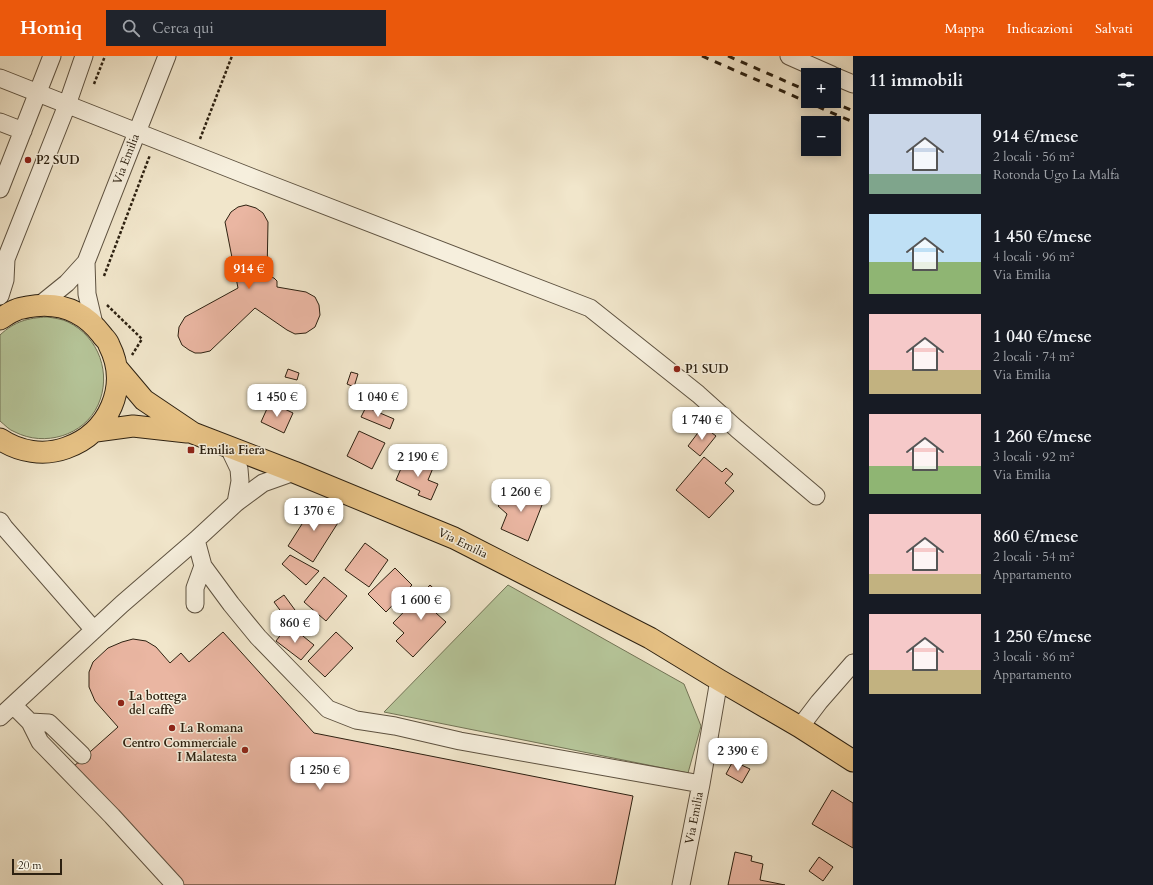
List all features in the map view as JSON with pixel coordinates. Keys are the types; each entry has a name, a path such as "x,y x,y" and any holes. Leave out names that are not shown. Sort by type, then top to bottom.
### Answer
{"main road":[{"path":"0,319 16,310 41,304 60,306 78,313 94,324 123,364 109,412 96,431 78,444 57,452 35,452 4,448"},
{"name":"Via Emilia","path":"123,364 144,400 193,433 294,472 454,538 650,638 800,727 853,761"},
{"name":"Via Emilia","path":"96,431 133,426 193,433"}],"street":[{"path":"0,187 52,56"},
{"path":"0,296 5,280 6,260 67,104 84,56"},
{"name":"Via Emilia","path":"41,304 67,283 86,262 167,56"},
{"path":"789,56 817,68"},
{"path":"0,78 194,155 590,308 698,394 816,496"},
{"path":"841,79 853,84"},
{"path":"0,122 23,131"},
{"name":"Via Emilia","path":"86,262 87,294 94,324"},
{"path":"230,448 239,469 240,481 236,503"},
{"path":"0,717 122,604 236,503 263,483 294,472"},
{"path":"1,525 94,630"},
{"path":"196,540 203,566 258,637 328,709 357,731"},
{"path":"195,604 195,588 203,566"},
{"path":"800,727 853,663"},
{"name":"Via Emilia","path":"681,885 701,784 719,680"},
{"path":"14,705 30,722 40,742 112,816 175,885"},
{"path":"328,709 356,720 395,726 460,741 701,784"},
{"path":"30,722 50,723 82,755"}],"path":[{"path":"194,155 232,56"},
{"path":"102,281 150,153 157,156"},
{"path":"106,305 142,339 123,364"}],"green space":[{"path":"47,317 61,319 68,322 88,337 100,358 104,381 98,405 92,416 83,424 62,436 38,438 26,436 13,431 0,421 0,335 16,323 34,318"},
{"path":"508,585 684,684 701,726 688,773 384,712"}],"building":[{"path":"246,205 256,208 263,213 268,222 267,276 274,278 277,281 277,287 306,292 315,297 319,305 320,315 315,327 306,333 295,334 255,308 210,351 195,353 182,345 178,336 179,327 185,317 238,288 225,222 231,212 238,207"},
{"path":"288,369 299,373 297,380 285,377"},
{"path":"351,372 358,374 354,387 347,384"},
{"path":"270,402 293,413 284,433 261,422"},
{"path":"366,407 394,419 390,429 361,417"},
{"path":"703,426 716,436 700,456 688,446"},
{"path":"359,431 385,443 372,469 347,456"},
{"path":"406,457 433,468 428,480 438,484 431,500 418,495 420,491 396,480"},
{"path":"704,457 722,472 726,468 733,474 725,483 734,491 709,518 676,490"},
{"path":"522,483 542,505 528,541 501,529 507,514 498,506"},
{"path":"316,502 341,518 313,562 288,546"},
{"path":"365,543 388,560 369,587 345,570"},
{"path":"290,555 319,571 306,585 282,564"},
{"path":"395,568 412,585 386,612 368,594"},
{"path":"324,577 347,596 326,621 304,602"},
{"path":"430,585 447,601 436,613 446,622 413,657 396,641 404,633 393,623"},
{"path":"284,595 295,610 285,617 274,602"},
{"path":"285,629 294,637 298,632 314,645 301,660 276,641"},
{"name":"Centro Commerciale I Malatesta","path":"223,632 314,733 633,796 615,885 179,885 73,767 118,727 95,701 89,687 89,672 93,662 108,648 122,642 133,639 146,641 156,647 170,663 181,653 189,662"},
{"path":"336,632 353,648 325,677 308,661"},
{"path":"733,761 750,769 742,783 726,774"},
{"path":"832,790 853,803 853,848 812,824"},
{"path":"735,852 752,856 751,861 763,864 760,880 785,885 728,885"},
{"path":"819,857 833,867 823,881 809,871"}],"railway":[{"path":"702,56 853,122"},
{"path":"728,56 801,88"},
{"path":"841,106 853,111"}],"place":[{"name":"P2 SUD","path":"28,160"},
{"name":"P1 SUD","path":"677,369"},
{"name":"Emilia Fiera","path":"191,450"},
{"name":"La bottega del caffè","path":"121,703"},
{"name":"La Romana","path":"172,728"},
{"name":"Centro Commerciale I Malatesta","path":"245,750"}]}
